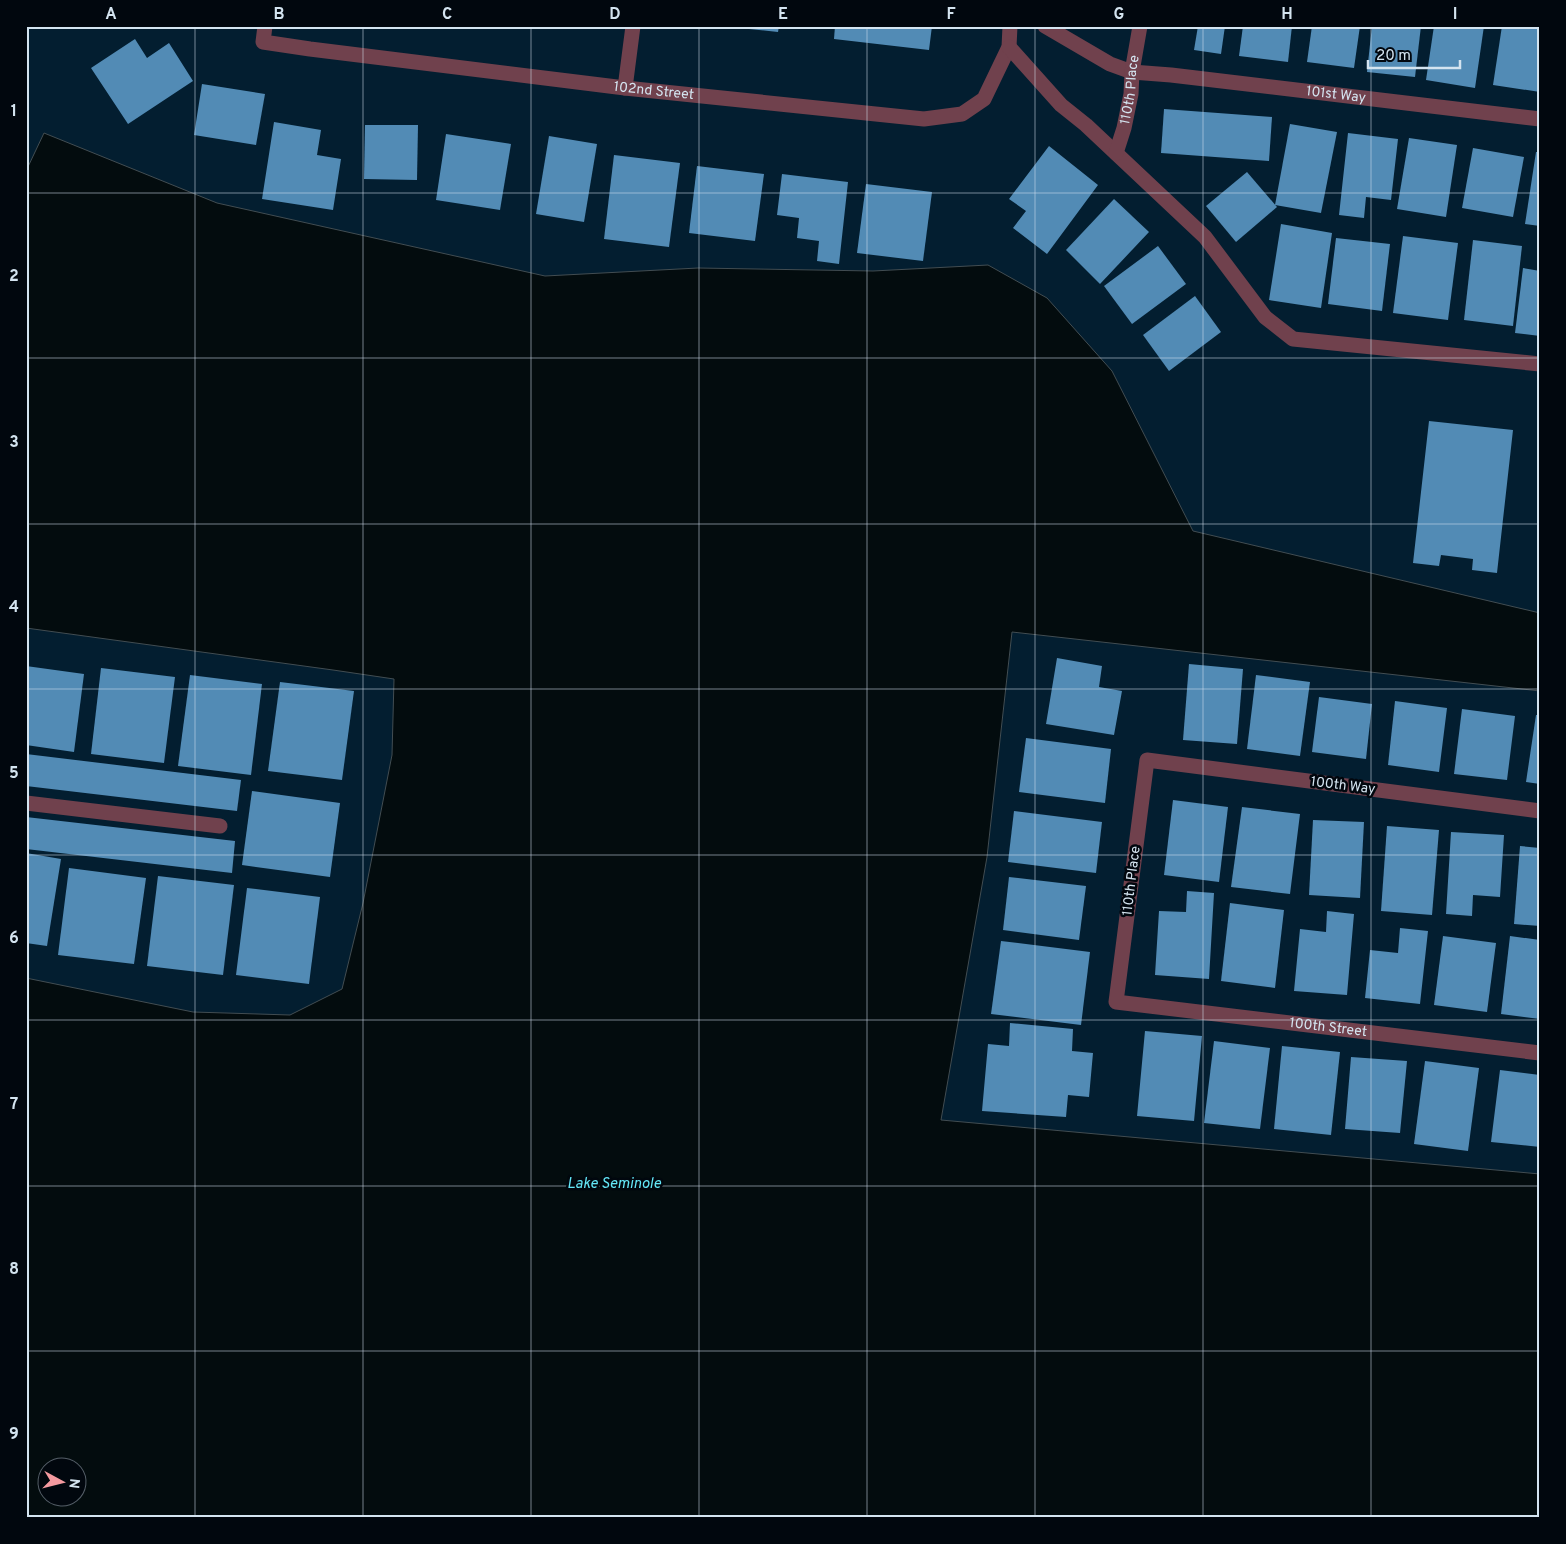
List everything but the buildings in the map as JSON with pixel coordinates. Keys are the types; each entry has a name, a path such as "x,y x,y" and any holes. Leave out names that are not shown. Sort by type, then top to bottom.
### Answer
{"street":[{"name":"102nd Street","path":"265,26 263,42 310,49 625,88 924,119 962,114 984,99 1009,47"},
{"path":"625,88 633,26"},
{"path":"1010,26 1009,47 1061,105 1086,125 1205,237 1265,317 1293,339 1540,364"},
{"name":"101st Way","path":"1045,26 1110,64 1132,72 1540,119"},
{"name":"110th Place","path":"1116,153 1124,128 1131,94 1132,72 1140,26"},
{"name":"110th Place","path":"1116,1002 1147,760"},
{"name":"100th Way","path":"1147,760 1540,811"},
{"path":"26,803 220,826"},
{"name":"100th Street","path":"1116,1002 1540,1053"}],"water":[{"name":"Lake Seminole","path":"44,133 217,203 545,276 698,268 873,271 988,265 1047,298 1112,371 1193,531 1540,613 1540,691 1012,632 987,857 941,1120 1540,1174 1540,1518 26,1518 26,978 193,1012 290,1015 342,989 363,903 392,755 394,679 26,628 26,171"}]}
